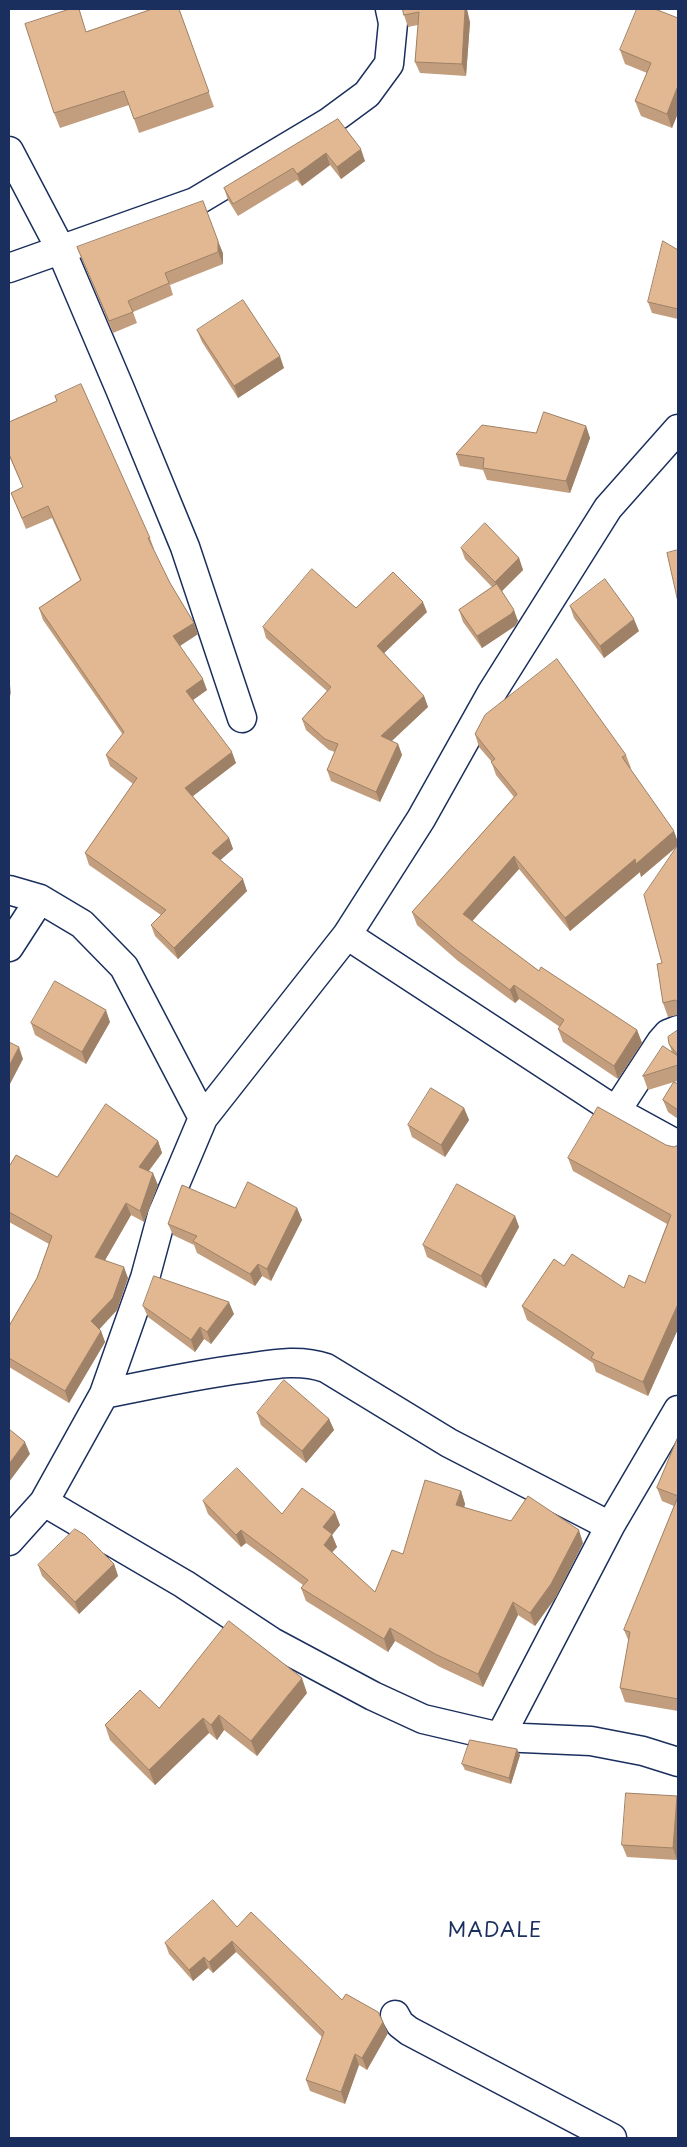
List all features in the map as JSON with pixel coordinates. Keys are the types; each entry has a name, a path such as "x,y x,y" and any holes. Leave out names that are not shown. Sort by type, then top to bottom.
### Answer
{"street":[{"path":"9,268 60,248 195,202 329,122 367,94 389,64 393,23 390,9"},
{"path":"9,152 60,248 185,548 242,718"},
{"path":"9,1541 44,1502 104,1394 145,1278 162,1214 203,1118 347,935 421,819 491,694 608,508 678,429"},
{"path":"9,890 40,899 82,924 124,967 203,1118"},
{"path":"9,947 40,899"},
{"path":"347,935 616,1111 678,1145"},
{"path":"616,1111 661,1042 668,1034 678,1030"},
{"path":"104,1394 206,1373 296,1362 315,1364 326,1368 448,1443 610,1526"},
{"path":"500,1737 610,1526 678,1410"},
{"path":"44,1502 184,1584 272,1642 373,1696 423,1718 500,1737 591,1741 643,1751 678,1762"},
{"path":"394,2015 409,2031 612,2138"}],"building":[{"path":"70,9 79,9 86,32 152,9 179,9 209,92 134,119 124,91 54,113 25,24"},
{"path":"403,9 465,9 462,64 415,62 419,12 404,15"},
{"path":"637,9 655,9 678,18 678,88 667,114 635,101 651,63 620,50"},
{"path":"338,119 361,149 337,167 326,153 297,174 293,168 233,204 224,188"},
{"path":"203,201 218,241 218,252 165,273 169,283 128,301 133,312 109,321 77,247"},
{"path":"663,241 678,250 678,309 648,302"},
{"path":"243,300 280,356 234,386 197,330"},
{"path":"81,384 150,538 148,538 170,583 194,623 173,636 203,679 186,691 232,752 185,788 229,838 212,853 243,879 174,948 151,925 166,910 85,853 137,778 106,755 124,732 39,608 81,580 48,506 22,518 11,493 23,487 9,454 9,422 57,401 55,396"},
{"path":"544,412 586,426 566,481 483,468 484,458 456,454 482,425 536,433"},
{"path":"485,523 519,558 495,582 461,548"},
{"path":"678,550 678,602 667,553"},
{"path":"312,569 356,608 393,572 423,602 377,646 424,696 381,736 398,744 376,792 327,770 338,744 325,739 302,719 331,687 263,627"},
{"path":"605,579 634,619 600,646 570,606"},
{"path":"497,584 514,610 511,614 477,636 459,610"},
{"path":"557,659 626,755 622,757 674,831 636,864 635,859 565,918 514,856 463,914 539,971 541,967 637,1030 614,1066 558,1029 564,1020 514,985 510,990 454,948 412,912 517,794 491,762 495,759 475,734 485,715"},
{"path":"678,845 678,1002 675,1000 663,1003 657,964 662,963 644,895"},
{"path":"55,981 106,1010 82,1052 31,1023"},
{"path":"678,1030 678,1055 669,1044 668,1037"},
{"path":"9,1042 19,1047 9,1066"},
{"path":"663,1046 678,1056 678,1065 643,1076"},
{"path":"674,1082 678,1084 678,1110 663,1100"},
{"path":"431,1088 464,1108 441,1145 408,1125"},
{"path":"106,1104 158,1141 139,1167 153,1173 140,1211 126,1203 95,1257 124,1267 113,1298 91,1321 101,1331 65,1391 9,1358 9,1326 37,1278 52,1236 9,1212 9,1165 16,1155 57,1177"},
{"path":"598,1107 666,1145 674,1147 678,1145 678,1304 643,1382 591,1358 594,1353 522,1306 554,1259 564,1266 572,1254 624,1288 629,1275 645,1283 671,1215 568,1158"},
{"path":"248,1182 297,1208 267,1269 258,1264 250,1274 193,1241 197,1236 168,1224 182,1185 235,1208"},
{"path":"457,1184 515,1216 481,1276 423,1245"},
{"path":"154,1276 229,1302 207,1332 200,1327 191,1340 143,1306"},
{"path":"284,1380 329,1419 302,1451 257,1413"},
{"path":"9,1429 25,1442 9,1464"},
{"path":"678,1437 678,1496 657,1488"},
{"path":"237,1468 282,1514 302,1488 335,1512 323,1527 332,1534 324,1545 375,1592 392,1550 403,1554 425,1480 461,1491 456,1505 511,1521 528,1496 579,1530 551,1584 530,1613 513,1602 478,1674 435,1654 390,1628 384,1639 301,1588 308,1580 241,1530 236,1535 203,1501"},
{"path":"678,1497 678,1699 620,1688 630,1632 624,1630"},
{"path":"75,1529 85,1535 114,1564 75,1602 38,1565"},
{"path":"229,1621 302,1678 251,1741 219,1715 211,1725 203,1718 149,1770 105,1725 140,1690 159,1708"},
{"path":"470,1740 517,1749 509,1778 462,1764"},
{"path":"626,1793 677,1796 673,1848 622,1845"},
{"path":"213,1900 237,1927 251,1912 342,2000 346,1994 378,2012 383,2022 362,2058 355,2054 341,2092 306,2080 324,2032 232,1941 209,1962 204,1957 189,1970 165,1943"}],"district":[{"name":"MADALE","path":"495,1931"}]}
